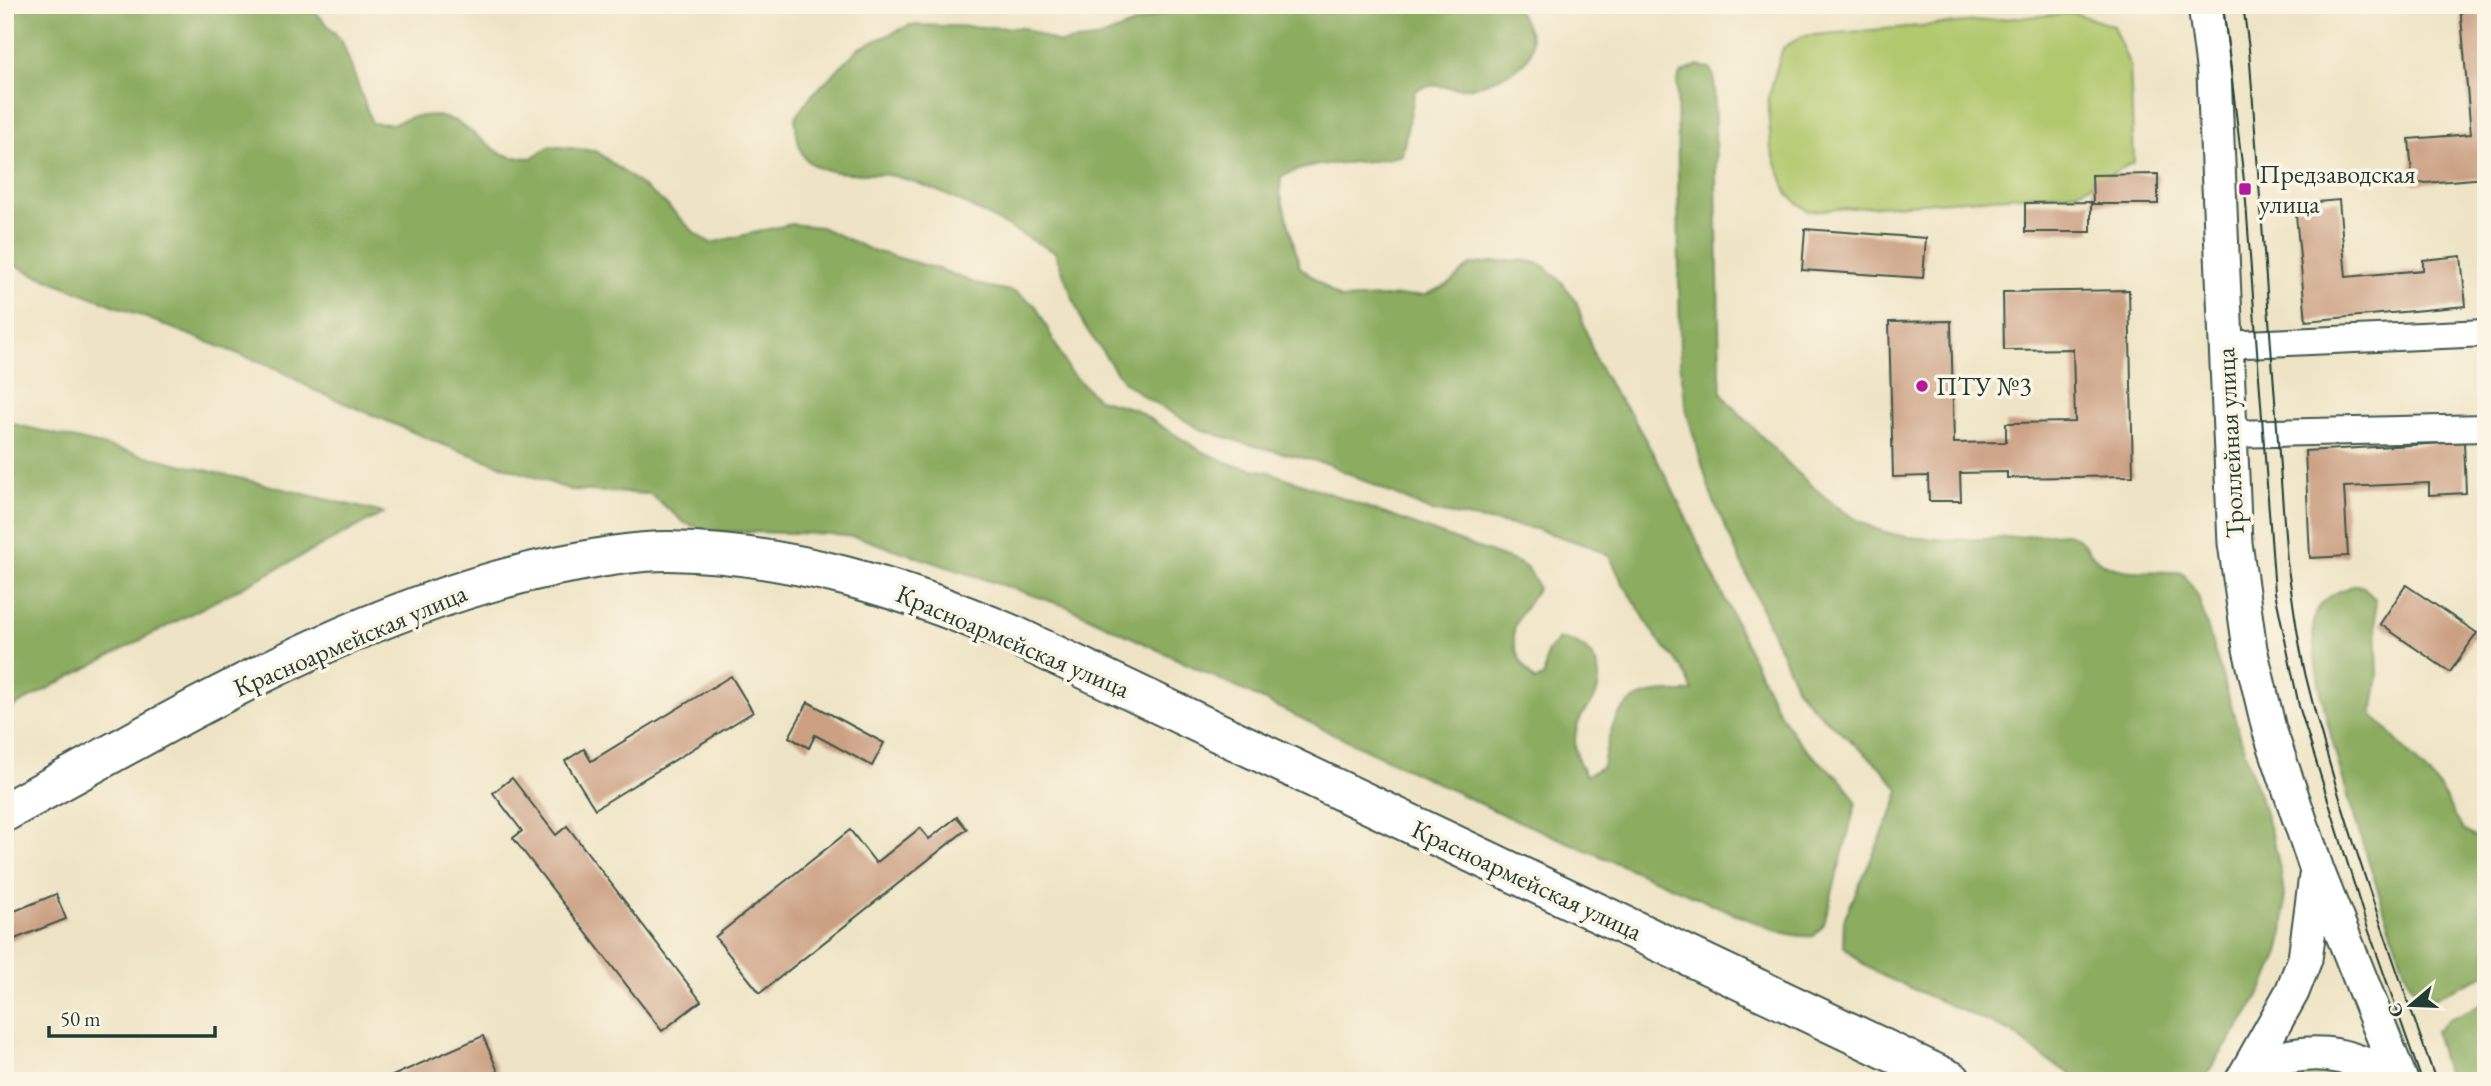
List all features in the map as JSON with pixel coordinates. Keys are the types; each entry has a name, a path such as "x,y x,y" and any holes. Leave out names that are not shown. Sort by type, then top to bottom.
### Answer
{"main road":[{"name":"Красноармейская улица","path":"5,812 232,690 332,641 425,602 499,578 590,559 668,551 797,563 937,603 1013,635 1952,1081"},
{"name":"Красноармейская улица","path":"5,839 244,712 351,660 482,608 541,592 602,580 709,577 783,586 839,596 928,623 1056,680 1893,1081"}],"street":[{"name":"Троллейная улица","path":"2205,5 2214,74 2224,345 2235,543 2250,649 2269,729 2317,870 2400,1080"},
{"path":"2224,345 2486,333"},
{"path":"2229,434 2486,428"},
{"path":"2246,1074 2292,992 2305,959 2312,923 2317,870"},
{"path":"2246,1074 2286,1056 2313,1052 2343,1055 2400,1080"}],"green space":[{"path":"5,5 309,5 342,41 372,123 392,124 411,117 433,115 456,121 500,153 512,157 531,158 550,146 596,151 666,204 696,234 711,243 791,224 821,227 871,250 942,270 980,285 1016,292 1036,306 1069,371 1098,399 1134,409 1203,452 1234,465 1269,472 1334,495 1519,563 1529,570 1538,587 1517,622 1514,634 1518,656 1526,669 1535,681 1544,676 1547,652 1559,639 1587,650 1597,667 1598,687 1594,700 1581,716 1575,741 1579,763 1586,776 1603,766 1615,721 1628,704 1650,694 1693,691 1682,667 1658,640 1622,582 1610,557 1592,547 1536,529 1430,511 1328,464 1243,443 1200,429 1146,398 1123,381 1083,324 1055,252 955,199 914,182 894,176 819,168 802,154 795,118 809,98 859,48 910,25 1024,28 1059,43 1095,39 1164,13 1209,5 1514,5 1531,38 1529,56 1514,70 1477,86 1428,86 1415,91 1402,155 1371,161 1326,164 1281,177 1280,192 1300,267 1341,299 1425,295 1449,284 1470,265 1492,262 1522,260 1541,264 1561,281 1576,301 1596,361 1615,394 1631,414 1668,480 1777,708 1798,739 1841,780 1856,803 1824,924 1814,936 1805,936 1779,931 1745,918 1504,815 1068,607 860,538 830,534 709,531 685,523 650,494 571,490 441,444 314,390 277,369 31,273 5,260"},
{"path":"2074,13 2113,26 2130,66 2134,162 2077,192 1808,211 1788,195 1771,149 1768,98 1783,48 1802,36"},
{"path":"1698,65 1710,69 1714,77 1720,375 1722,393 1729,403 1813,487 1869,526 1912,537 1965,540 2065,533 2084,543 2097,560 2111,567 2131,571 2183,573 2198,596 2269,827 2282,878 2284,903 2284,928 2272,969 2245,1019 2202,1081 2082,1081 2047,1060 2011,1032 1881,975 1864,965 1843,946 1844,919 1896,804 1899,789 1879,766 1811,706 1797,688 1711,495 1687,413 1680,365 1677,84 1680,74"},
{"path":"5,422 384,513 5,711"},
{"path":"2356,585 2364,587 2375,600 2378,675 2372,714 2438,785 2463,830 2486,843 2486,975 2433,998 2421,999 2408,980 2346,791 2319,681 2313,639 2317,611 2328,598"},
{"path":"2486,1002 2486,1081 2448,1081 2435,1031 2449,1019"},
{"path":"2316,1065 2343,1072 2356,1081 2271,1081 2288,1070"}],"building":[{"path":"2460,5 2486,5 2486,178 2413,184 2409,139 2471,134"},
{"path":"2158,174 2158,204 2093,204 2092,175"},
{"path":"2339,200 2346,277 2423,270 2423,260 2461,256 2466,306 2306,321 2295,204"},
{"path":"2091,202 2091,232 2025,232 2025,203"},
{"path":"1805,229 1926,238 1923,278 1802,270"},
{"name":"ПТУ №3","path":"2129,290 2133,476 2007,478 2007,472 1960,473 1961,501 1929,501 1928,476 1893,477 1889,322 1951,321 1954,443 2006,442 2006,423 2075,422 2073,349 2004,350 2003,292"},
{"path":"2464,442 2466,493 2429,495 2429,483 2344,487 2348,556 2310,558 2305,451"},
{"path":"2406,585 2477,633 2450,672 2380,624"},
{"path":"731,676 753,712 595,809 565,761 584,749 591,761"},
{"path":"808,702 884,743 872,766 815,735 809,748 789,737"},
{"path":"512,778 556,835 567,826 701,1001 662,1031 513,838 522,831 493,793"},
{"path":"957,817 967,829 760,993 715,937 850,830 876,863 920,828 929,839"},
{"path":"56,894 66,919 7,942 5,915"},
{"path":"483,1036 500,1076 490,1081 381,1081"}],"tram line":[{"path":"2223,5 2245,189 2275,592 2299,706 2366,923 2422,1081"},
{"path":"2243,5 2249,49 2287,562 2300,648 2319,728 2350,830 2436,1081"}],"place":[{"name":"Предзаводская улица","path":"2245,189"},
{"name":"ПТУ №3","path":"1922,386"}]}
